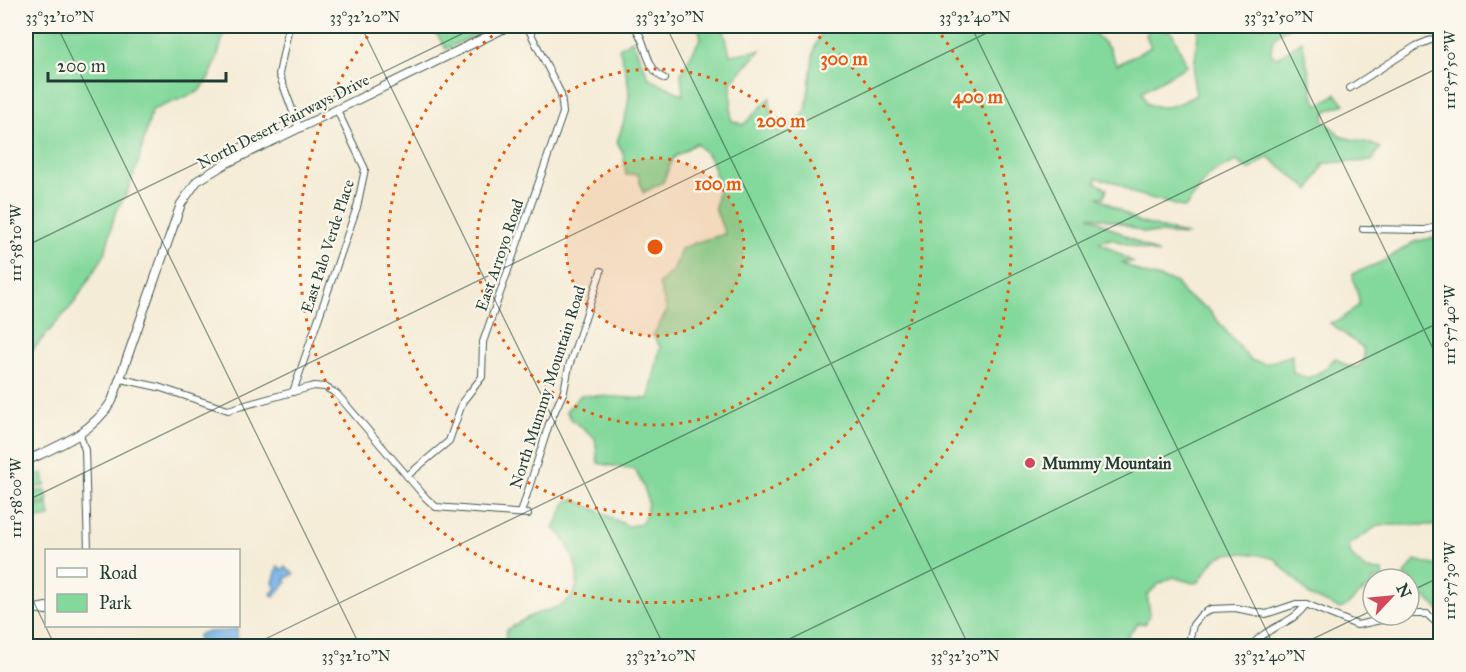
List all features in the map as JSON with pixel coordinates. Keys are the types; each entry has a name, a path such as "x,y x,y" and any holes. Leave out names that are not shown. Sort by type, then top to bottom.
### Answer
{"street":[{"path":"289,26 279,74 299,128"},
{"name":"North Desert Fairways Drive","path":"26,461 80,435 107,408 121,379 181,204 191,187 210,172 509,26"},
{"name":"East Arroyo Road","path":"407,476 446,446 463,401 482,377 483,342 563,113 561,94 527,26"},
{"path":"634,26 642,36 651,66 665,79"},
{"path":"1437,26 1440,48"},
{"path":"1350,88 1416,46 1438,37"},
{"name":"East Palo Verde Place","path":"292,392 357,207 365,169 337,110"},
{"path":"1363,229 1425,230 1440,226"},
{"name":"North Mummy Mountain Road","path":"121,379 158,387 228,410 314,386 333,391 436,507 525,514 549,424 564,391 569,366 601,271"},
{"path":"80,435 85,450 88,549"},
{"path":"1188,646 1193,625 1201,615 1211,609 1235,608 1266,614 1296,604 1306,604 1357,625 1361,624"},
{"path":"1252,646 1262,635 1300,614 1306,604"},
{"path":"26,610 45,606"},
{"path":"34,609 45,611"},
{"path":"1421,614 1427,614 1440,626"}],"green space":[{"path":"26,26 226,26 209,78 198,92 152,110 138,163 127,193 115,213 105,254 74,303 26,357"},
{"path":"425,26 494,26 446,49 438,36"},
{"path":"698,26 723,26 730,55 761,50 731,82 731,120 743,125 770,98 771,118 780,133 806,111 814,49 824,26 1087,26 1109,48 1117,65 1151,47 1146,35 1151,26 1172,32 1187,66 1142,91 1146,103 1166,107 1196,95 1193,77 1199,26 1292,26 1276,36 1272,43 1271,54 1277,58 1302,41 1314,98 1319,105 1336,94 1345,104 1326,111 1323,120 1342,137 1380,148 1372,161 1324,163 1310,190 1268,157 1249,170 1236,161 1210,174 1185,208 1133,193 1118,183 1096,178 1095,182 1107,189 1104,197 1098,197 1139,222 1188,235 1142,232 1121,223 1089,216 1159,254 1111,239 1099,242 1133,262 1122,262 1141,273 1175,282 1185,295 1208,309 1250,360 1265,364 1292,355 1293,373 1308,378 1324,370 1335,358 1347,366 1358,367 1364,360 1363,348 1330,323 1340,320 1359,305 1353,274 1386,260 1414,242 1432,238 1440,242 1440,535 1434,525 1379,525 1349,545 1351,555 1363,567 1361,567 1361,593 1340,609 1309,596 1276,559 1245,553 1222,556 1211,564 1199,582 1193,583 1173,577 1159,584 1147,595 1150,613 1145,624 1138,623 1119,646 530,646 509,641 505,637 507,630 528,617 563,604 573,595 577,585 575,564 572,554 554,528 567,501 574,499 628,526 641,524 647,510 645,490 635,470 598,463 595,438 572,420 566,411 581,395 649,399 660,347 653,335 667,311 659,284 674,269 681,249 725,234 715,208 719,185 710,158 696,143 673,158 663,182 643,193 638,174 626,175 623,152 617,142 626,115 629,95 627,75 619,48 632,40 649,78 683,95 681,74 701,37"},
{"path":"43,473 45,486 26,489 26,476"},
{"path":"46,490 48,502 26,506 26,493"},
{"path":"48,504 50,517 26,521 26,508"},
{"path":"1415,560 1437,566 1440,563 1440,611 1426,598 1421,599 1421,567 1410,567"}],"water":[{"path":"278,566 282,570 285,567 294,574 285,579 287,582 274,597 271,594 276,588 273,583"},
{"path":"237,628 237,643 220,642 216,646 199,646 198,635 202,633"}],"place":[{"name":"Mummy Mountain","path":"1030,463"}]}
